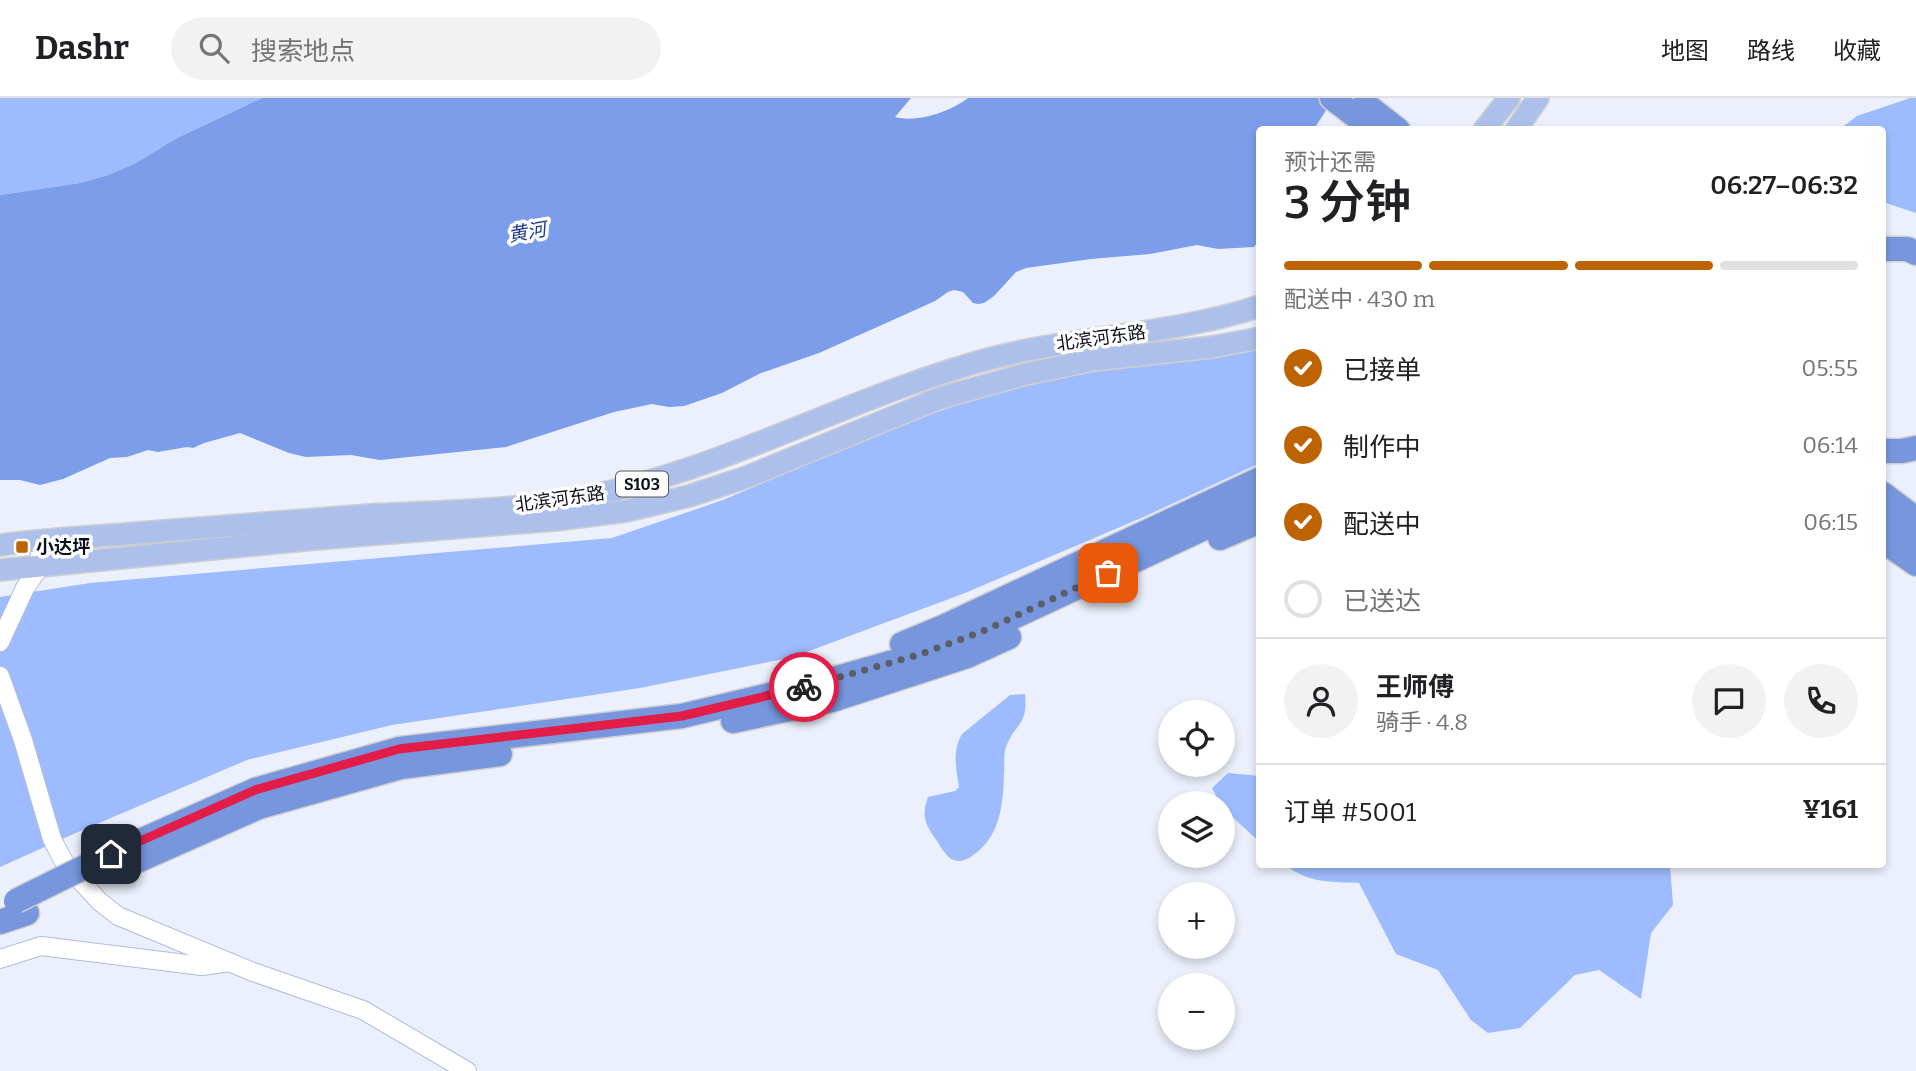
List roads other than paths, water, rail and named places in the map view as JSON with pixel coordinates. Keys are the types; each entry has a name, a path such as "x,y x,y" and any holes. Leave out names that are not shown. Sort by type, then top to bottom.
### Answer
{"highway":[{"path":"1332,98 1369,126"},
{"path":"1357,98 1393,126"},
{"path":"1886,232 1916,235"},
{"path":"1886,249 1916,253"},
{"path":"1886,451 1916,448"},
{"path":"781,693 943,627 1256,481"},
{"path":"1886,496 1916,519"},
{"path":"116,861 255,790 399,749 682,716 781,693 918,655 981,632 1256,504"},
{"path":"1886,517 1916,539"},
{"path":"0,922 14,906 116,861 259,807 401,767 684,731 832,700 967,656 1256,522"},
{"path":"1886,543 1916,564"}],"main road":[{"path":"1487,126 1509,98"},
{"path":"1519,126 1538,98"},
{"name":"北滨河东路","path":"0,545 526,506 581,498 690,470 898,388 979,361 1039,347 1191,325 1256,307"},
{"name":"北滨河东路","path":"0,570 315,539 555,520 626,510 689,496 744,478 940,398 1026,374 1094,360 1212,347 1256,339"}],"street":[{"path":"0,642 25,588 39,568 41,540"},
{"path":"0,676 23,740 52,839 65,864 99,901 118,916 230,962 363,1010 467,1071"},
{"path":"0,959 41,947 202,966 230,962"}],"water":[{"name":"黄河","path":"262,98 911,98 895,117 913,119 943,112 968,98 1334,98 1316,126 1256,126 1254,247 1218,249 1197,245 1150,254 1026,268 1016,272 984,303 973,303 963,292 954,290 819,353 761,373 722,393 684,406 652,404 614,412 506,447 380,460 351,455 306,457 240,433 193,448 158,452 148,450 127,457 110,458 63,479 40,485 20,480 0,480 0,195 80,183 108,175 134,164 177,138"}],"place":[{"name":"小达坪","path":"22,547"}]}
